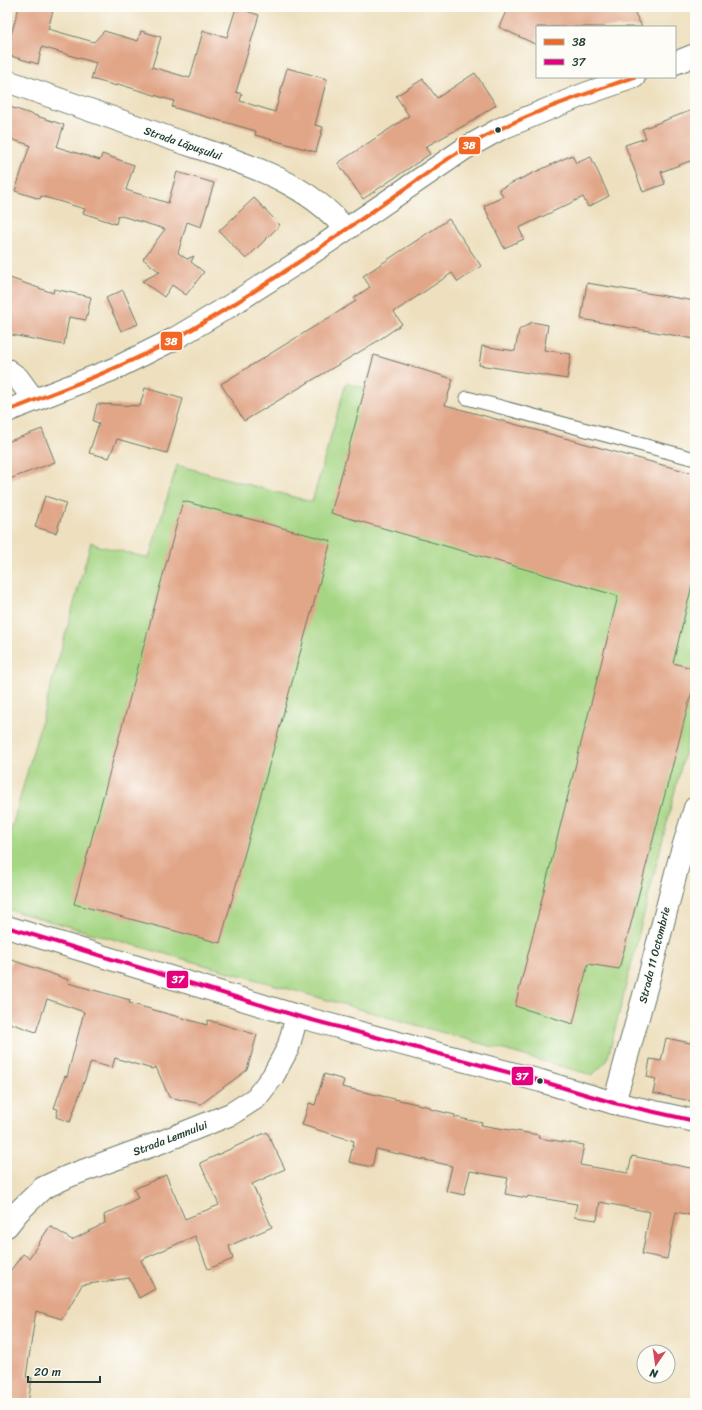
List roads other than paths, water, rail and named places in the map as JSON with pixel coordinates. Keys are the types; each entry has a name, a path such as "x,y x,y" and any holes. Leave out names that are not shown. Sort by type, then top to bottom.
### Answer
{"street":[{"path":"676,62 695,55"},
{"path":"7,411 114,369 174,339 228,307 303,259 345,229 464,150 500,129 585,94 631,78"},
{"name":"Strada Lăpușului","path":"7,81 264,172 311,197 334,216 345,229"},
{"path":"7,370 18,378 34,400"},
{"name":"Strada 11 Octombrie","path":"614,1103 648,981 679,860 695,808"},
{"path":"679,860 695,842"},
{"path":"7,927 297,1016 541,1081 614,1103 695,1121"},
{"name":"Strada Lemnului","path":"7,1226 19,1211 43,1188 69,1176 164,1141 231,1114 256,1098 273,1076 288,1048 297,1016"}],"lane":[{"path":"467,398 695,459"}]}
